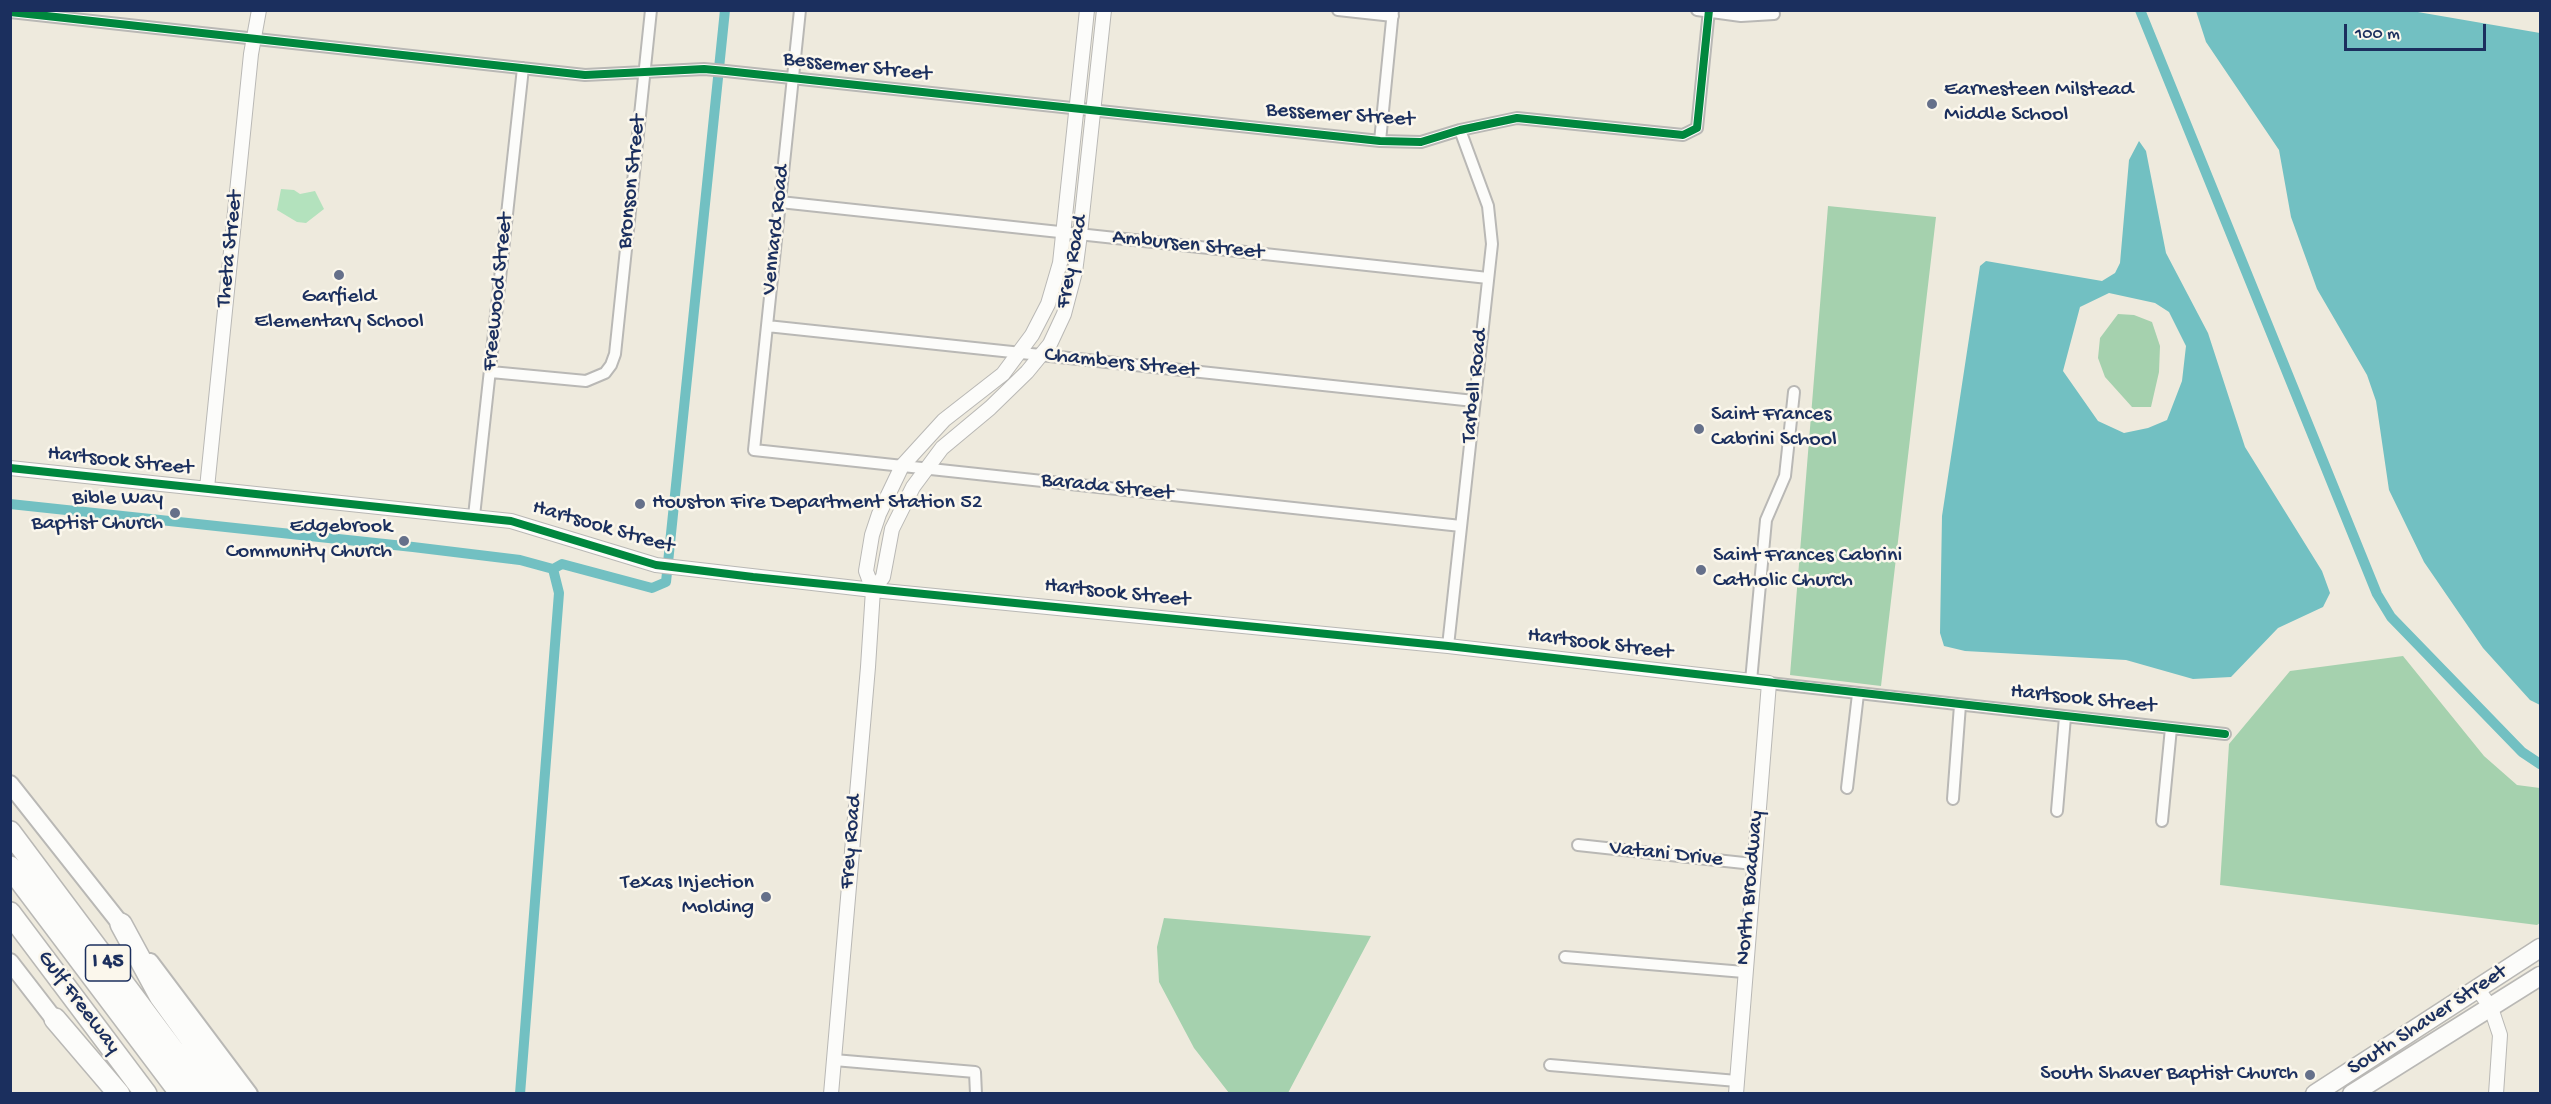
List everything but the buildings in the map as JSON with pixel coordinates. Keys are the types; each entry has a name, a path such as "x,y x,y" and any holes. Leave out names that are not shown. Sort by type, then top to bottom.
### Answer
{"highway":[{"name":"I 45","path":"10,832 206,1094"},
{"name":"Gulf Freeway","path":"10,867 181,1094"},
{"name":"Gulf Freeway","path":"10,913 146,1094"},
{"path":"121,924 160,996 231,1094"},
{"path":"55,1019 119,1094"}],"main road":[{"path":"10,784 121,924 249,1094"},
{"name":"South Shaver Street","path":"2315,1094 2541,948"},
{"path":"10,962 55,1019 75,1054 105,1094"},
{"name":"South Shaver Street","path":"2352,1094 2541,976"}],"street":[{"name":"Theta Street","path":"207,488 259,10"},
{"name":"Bronson Street","path":"491,372 586,381 605,373 615,354 651,10"},
{"name":"Vennard Road","path":"754,450 800,10"},
{"name":"Frey Road","path":"831,1094 873,590 866,571 872,535 902,466 944,420 1003,374 1032,335 1048,304 1060,263 1087,10"},
{"name":"Frey Road","path":"873,590 884,576 888,545 899,511 926,469 942,448 1010,389 1050,344 1064,314 1075,272 1080,234 1104,10"},
{"path":"1338,10 1393,13 1380,141"},
{"name":"Bessemer Street","path":"10,12 585,75 704,69 1380,141 1421,141 1517,118 1683,135 1696,128 1705,11"},
{"path":"1705,11 1741,16 1774,14"},
{"name":"Freewood Street","path":"474,516 523,68"},
{"name":"Tarbell Road","path":"1448,646 1492,244 1488,206 1460,130"},
{"name":"Ambursen Street","path":"780,202 1488,278"},
{"name":"Chambers Street","path":"767,326 1474,401"},
{"path":"1751,681 1766,520 1785,476 1794,392"},
{"name":"Barada Street","path":"754,450 1461,526"},
{"name":"Hartsook Street","path":"10,468 511,521 656,565 679,568 873,590 1448,646 2224,734"},
{"name":"North Broadway","path":"1736,1087 1769,683"},
{"path":"1847,788 1858,694"},
{"path":"1953,799 1960,705"},
{"path":"2057,811 2066,717"},
{"path":"2162,821 2171,728"},
{"name":"Vatani Drive","path":"1578,846 1753,864"},
{"path":"1565,957 1744,972"},
{"path":"2477,988 2490,1008 2500,1035 2496,1094"},
{"path":"834,1060 975,1072 976,1094"},
{"path":"1550,1065 1736,1087"}],"green space":[{"path":"281,189 294,190 300,194 315,191 324,209 306,223 297,222 277,210"},
{"path":"1828,206 1936,217 1881,686 1790,675"},
{"path":"2118,314 2134,315 2152,322 2160,346 2159,372 2151,407 2132,407 2105,377 2098,358 2100,338"},
{"path":"2403,656 2484,756 2517,785 2540,788 2540,923 2537,925 2220,885 2229,744 2290,671"},
{"path":"1164,918 1371,936 1288,1093 1229,1093 1194,1048 1159,982 1157,947"}],"water":[{"path":"2196,11 2412,11 2540,33 2540,705 2530,700 2483,648 2424,562 2389,490 2376,401 2367,375 2317,289 2291,217 2279,150 2206,42"},
{"path":"2139,141 2146,151 2166,253 2208,333 2245,447 2322,571 2330,593 2323,607 2278,628 2231,677 2193,679 2126,660 1965,651 1944,646 1940,633 1942,516 1980,266 1986,261 2102,281 2115,273 2120,263 2129,160","holes":["2109,293 2155,303 2169,312 2186,346 2182,381 2167,420 2148,428 2124,433 2098,421 2063,371 2080,307"]}],"waterway":[{"path":"10,504 413,547 520,560 553,569 562,564 652,588 666,582 725,10"},
{"path":"2140,10 2377,594 2391,617 2522,752 2540,764"},
{"path":"520,1094 559,593 553,569"}],"cycle path":[{"path":"10,12 585,75 704,69 1380,141 1421,142 1460,130 1517,118 1683,135 1697,128 1709,10"},
{"path":"10,468 511,521 656,565 753,577 1448,646 2225,734"}],"place":[{"name":"Earnesteen Milstead Middle School","path":"1932,104"},
{"name":"Garfield Elementary School","path":"339,275"},
{"name":"Saint Frances Cabrini School","path":"1699,429"},
{"name":"Houston Fire Department Station 52","path":"640,504"},
{"name":"Bible Way Baptist Church","path":"175,513"},
{"name":"Edgebrook Community Church","path":"404,541"},
{"name":"Saint Frances Cabrini Catholic Church","path":"1701,570"},
{"name":"Texas Injection Molding","path":"766,897"},
{"name":"South Shaver Baptist Church","path":"2310,1075"}]}
